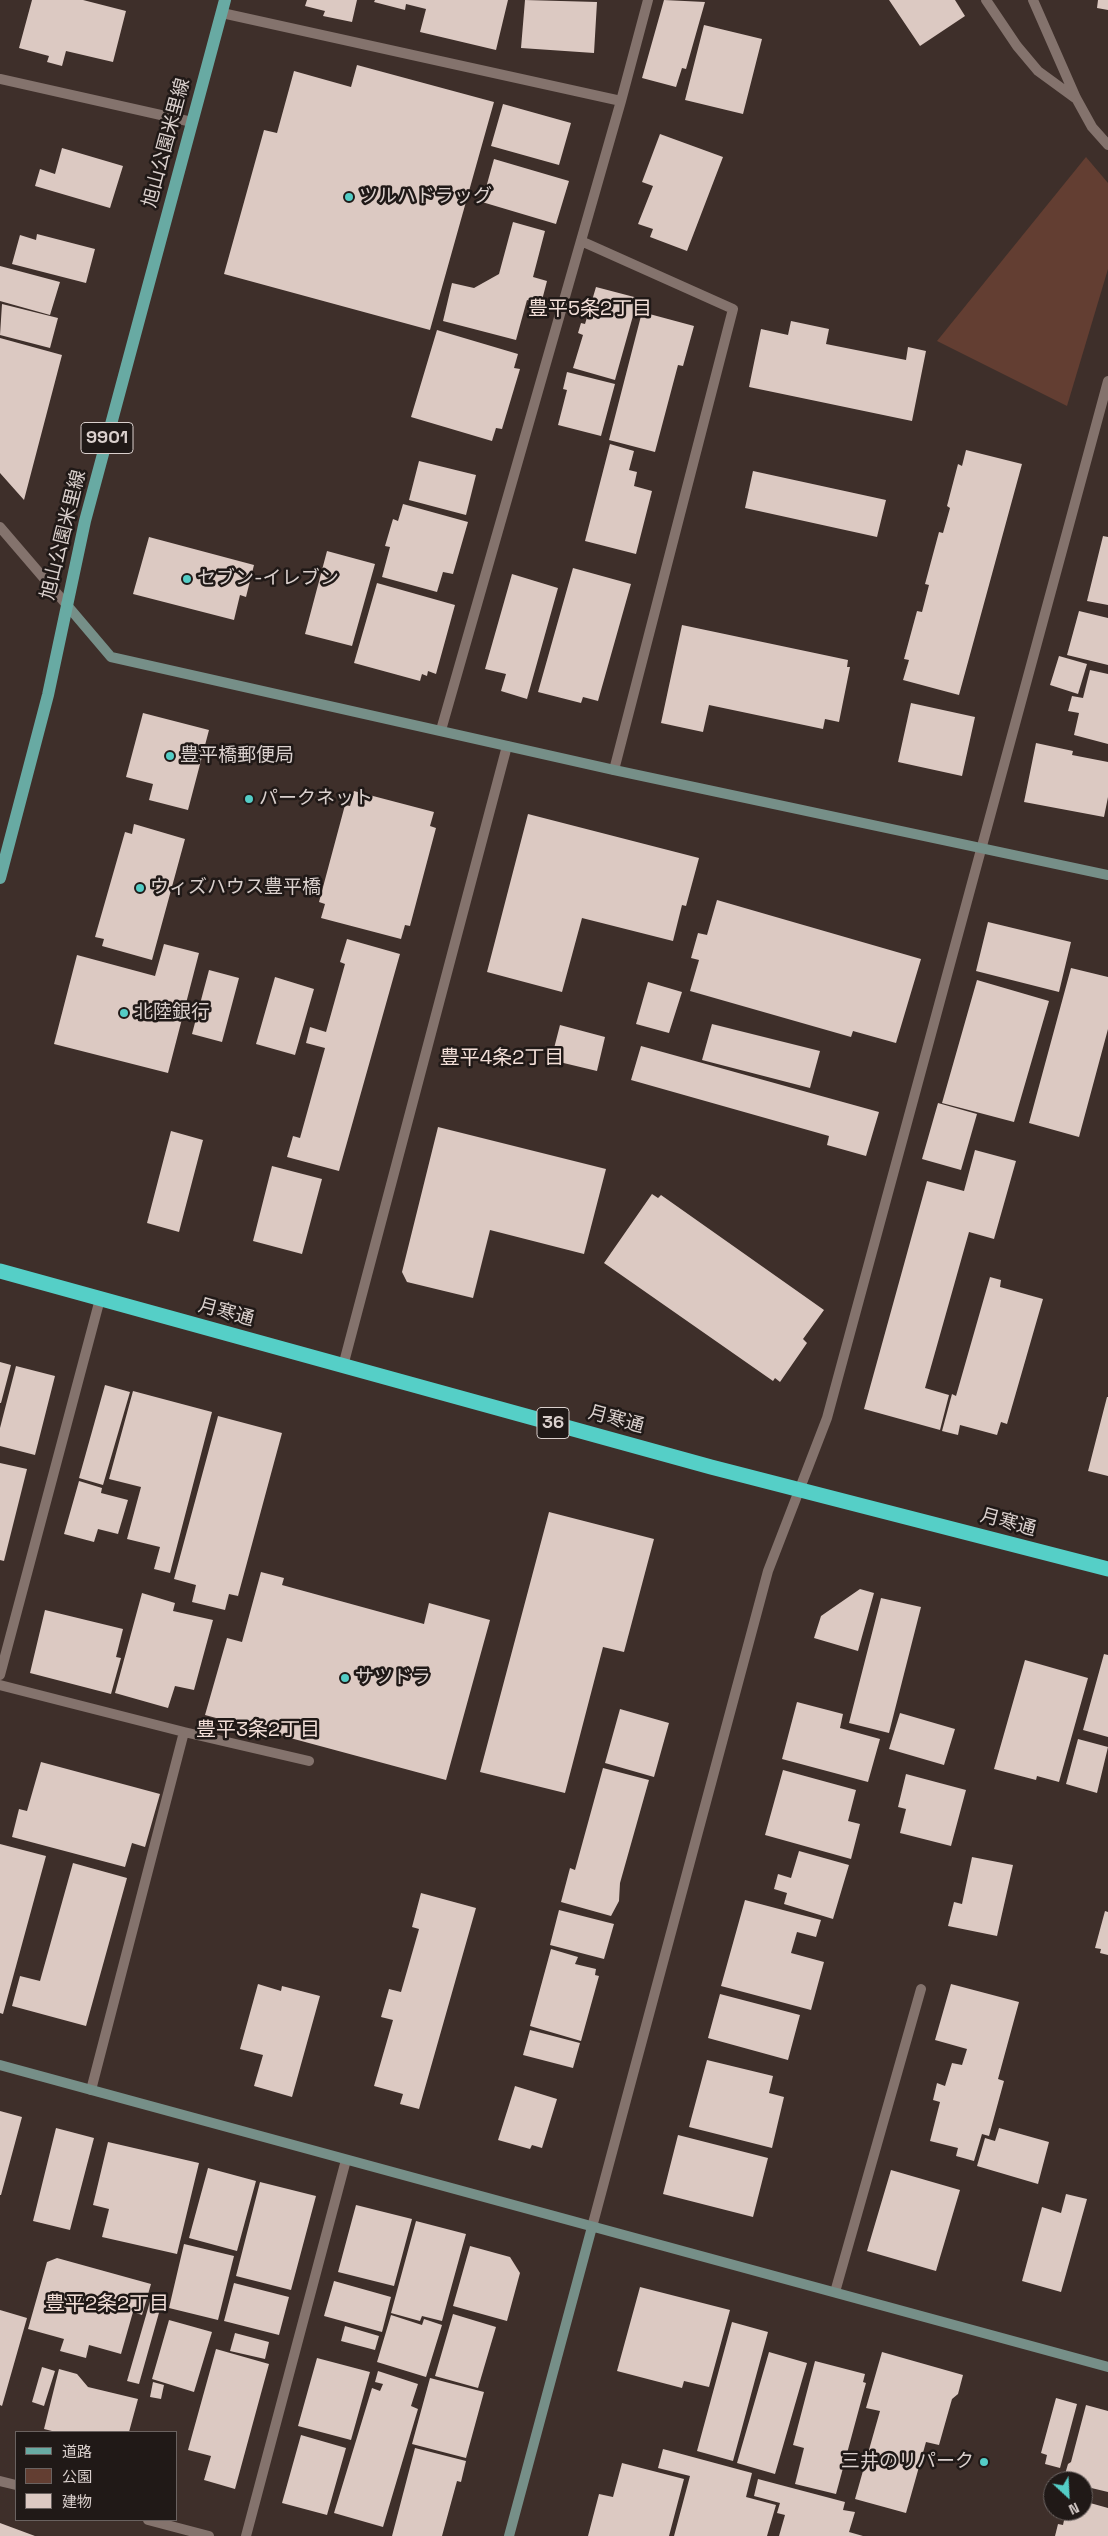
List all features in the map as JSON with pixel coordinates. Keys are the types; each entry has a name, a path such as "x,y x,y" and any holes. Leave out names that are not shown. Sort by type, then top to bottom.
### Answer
{"highway":[{"name":"月寒通","path":"0,1271 800,1490 1108,1570"}],"main road":[{"name":"旭山公園米里線","path":"0,878 48,695 85,521 225,0"}],"street":[{"path":"441,730 621,101 648,0"},
{"path":"986,0 1017,46 1038,71 1076,98"},
{"path":"1033,0 1076,98 1092,127 1108,145"},
{"path":"222,13 621,101"},
{"path":"0,79 192,122"},
{"path":"581,241 733,309 614,770"},
{"path":"509,2536 768,1571 827,1418 1108,380"},
{"path":"0,527 111,656 614,770 1108,875"},
{"path":"344,1366 507,746"},
{"path":"0,1676 100,1299"},
{"path":"0,1684 184,1732 309,1761"},
{"path":"91,2090 184,1732"},
{"path":"836,2292 921,1989"},
{"path":"0,2065 1108,2367"},
{"path":"246,2536 346,2160"},
{"path":"0,2481 15,2485"},
{"path":"152,2521 209,2536"}],"green space":[{"path":"1086,157 1108,183 1108,269 1067,406 937,341"}],"building":[{"path":"32,0 83,0 126,11 113,62 66,51 62,66 47,62 49,56 19,48"},
{"path":"307,0 357,0 352,22 323,16 325,11 305,6"},
{"path":"375,0 508,0 496,50 420,32 426,9 406,4 405,10 374,2"},
{"path":"525,0 597,2 594,53 521,48"},
{"path":"664,0 705,2 686,69 682,68 676,87 642,78"},
{"path":"889,0 955,0 965,16 920,46"},
{"path":"1098,0 1108,0 1108,10 1097,8"},
{"path":"704,25 762,39 743,114 685,100"},
{"path":"357,65 494,102 430,330 224,274 264,130 277,133 294,71 351,87"},
{"path":"503,104 571,123 559,165 491,146"},
{"path":"660,134 723,157 687,251 650,237 653,229 638,224 653,186 642,182"},
{"path":"62,148 123,166 110,208 35,186 40,169 55,174"},
{"path":"494,159 569,181 556,224 482,202"},
{"path":"513,222 545,231 533,277 547,281 541,304 527,300 516,340 443,321 452,283 474,288 499,274"},
{"path":"37,234 95,249 86,283 12,264 20,235 36,240"},
{"path":"0,266 60,282 50,315 0,301"},
{"path":"596,287 638,298 615,380 573,368 583,335 578,333 581,323 585,324"},
{"path":"2,304 58,318 50,348 0,335"},
{"path":"642,312 694,326 683,366 678,365 655,452 609,440"},
{"path":"791,321 829,329 826,344 906,360 908,347 926,351 912,421 749,387 761,329 788,335"},
{"path":"437,330 518,354 514,368 520,369 502,429 496,428 492,441 411,417"},
{"path":"0,338 62,355 24,500 0,473"},
{"path":"567,372 615,384 601,436 558,425 567,390 563,389"},
{"path":"610,444 634,451 629,470 637,472 634,486 652,491 636,554 585,541"},
{"path":"966,450 1022,464 959,695 903,680 909,660 904,659 917,611 922,612 929,585 925,584 939,532 943,533 950,508 947,506 958,464 962,466"},
{"path":"419,461 476,475 466,515 409,500"},
{"path":"753,471 886,500 877,537 745,508"},
{"path":"403,504 468,522 453,574 443,572 437,592 382,577 390,547 385,546 393,519 398,521"},
{"path":"1103,536 1108,537 1108,605 1087,601"},
{"path":"149,537 254,565 246,597 240,595 234,620 133,594"},
{"path":"327,551 375,564 352,646 305,634"},
{"path":"573,568 631,584 598,701 583,697 581,703 538,692"},
{"path":"512,574 558,588 527,699 501,691 506,674 485,669"},
{"path":"377,583 455,605 436,674 428,671 427,676 422,674 420,681 354,663"},
{"path":"1079,611 1108,618 1108,665 1067,655"},
{"path":"682,625 848,660 847,667 850,667 839,722 825,719 823,729 709,705 703,732 661,723"},
{"path":"1059,656 1087,664 1078,694 1050,685"},
{"path":"1090,670 1108,674 1108,744 1074,735 1079,713 1068,711 1072,696 1083,698"},
{"path":"911,703 975,717 962,776 898,762"},
{"path":"143,713 209,730 188,810 149,800 153,784 126,777"},
{"path":"1036,743 1073,751 1072,755 1108,762 1108,797 1104,817 1024,802"},
{"path":"354,791 434,812 430,826 436,828 410,926 405,925 401,939 321,918 325,904 319,902 345,805 350,806"},
{"path":"528,814 699,858 686,906 682,905 673,941 582,918 562,992 487,972"},
{"name":"ウィズハウス豊平橋","path":"134,824 185,839 152,960 102,946 104,939 95,937 125,832 132,834"},
{"path":"717,900 921,959 896,1043 853,1031 851,1037 690,991 699,960 691,958 698,933 707,935"},
{"path":"988,922 1071,942 1059,992 976,971"},
{"path":"347,939 400,954 339,1171 287,1157 293,1136 300,1138 325,1048 306,1043 310,1027 326,1032 345,964 340,962"},
{"path":"164,944 199,953 168,1073 54,1044 77,955 155,976"},
{"path":"1071,968 1108,977 1108,1029 1079,1137 1029,1123"},
{"path":"209,970 239,978 222,1042 192,1034"},
{"path":"275,977 314,989 295,1055 256,1044"},
{"path":"977,980 1049,1001 1014,1122 942,1103"},
{"path":"648,982 682,992 669,1033 636,1024"},
{"path":"712,1024 820,1051 810,1088 702,1060"},
{"path":"560,1025 605,1037 597,1071 551,1060"},
{"path":"641,1046 879,1112 866,1156 827,1145 829,1136 631,1080"},
{"path":"938,1103 977,1114 961,1170 922,1159"},
{"path":"438,1127 606,1169 584,1254 490,1230 473,1298 407,1282 402,1272"},
{"path":"171,1131 203,1140 179,1232 147,1223"},
{"path":"975,1150 1016,1161 994,1239 969,1232 925,1388 949,1395 940,1430 864,1409 927,1181 964,1191"},
{"path":"272,1166 322,1179 302,1254 253,1241"},
{"path":"652,1194 658,1198 661,1195 824,1310 803,1339 807,1343 780,1382 775,1378 773,1381 604,1263"},
{"path":"990,1277 1001,1280 1000,1287 1043,1299 1007,1424 1001,1422 997,1435 960,1425 958,1435 942,1431 952,1394 956,1396"},
{"path":"0,1362 11,1365 1,1403 0,1403"},
{"path":"16,1366 55,1376 35,1455 0,1446 0,1428"},
{"path":"105,1385 130,1392 103,1485 79,1478"},
{"path":"133,1391 212,1412 170,1573 154,1569 160,1547 127,1539 141,1487 109,1479"},
{"path":"1108,1397 1108,1476 1088,1471"},
{"path":"218,1416 282,1433 238,1596 229,1594 225,1610 192,1602 196,1585 174,1579"},
{"path":"0,1463 27,1469 4,1561 0,1560"},
{"path":"79,1481 102,1488 101,1493 128,1500 118,1534 98,1529 94,1542 64,1534"},
{"path":"549,1512 654,1539 624,1652 603,1647 565,1793 480,1772"},
{"name":"サツドラ","path":"261,1572 284,1578 282,1585 424,1624 429,1603 490,1620 446,1780 205,1715 227,1638 242,1642"},
{"path":"860,1589 874,1593 858,1651 814,1638 821,1616"},
{"path":"142,1593 175,1603 173,1611 213,1620 194,1690 175,1686 168,1708 115,1693"},
{"path":"881,1598 921,1607 889,1733 849,1723"},
{"path":"45,1610 123,1629 116,1657 121,1658 111,1694 30,1673"},
{"path":"1104,1654 1108,1655 1108,1737 1083,1730"},
{"path":"1025,1660 1088,1678 1059,1782 1037,1776 1036,1780 994,1769"},
{"path":"797,1702 843,1714 840,1728 880,1739 868,1782 782,1759"},
{"path":"620,1709 669,1723 654,1777 605,1763"},
{"path":"900,1713 955,1729 944,1765 889,1749"},
{"path":"1078,1739 1108,1747 1097,1793 1066,1784"},
{"path":"41,1762 160,1794 145,1847 132,1843 125,1867 12,1837 19,1809 27,1811"},
{"path":"603,1768 649,1780 620,1883 619,1901 611,1916 561,1902 570,1868 575,1870"},
{"path":"783,1770 856,1790 848,1821 860,1824 851,1859 765,1835"},
{"path":"906,1774 966,1790 951,1846 900,1833 906,1809 898,1807"},
{"path":"0,1844 46,1856 3,2014 0,2013"},
{"path":"799,1851 849,1865 833,1919 784,1904 787,1893 774,1889 778,1874 791,1878"},
{"path":"972,1857 1013,1865 997,1936 948,1926 954,1902 962,1904"},
{"path":"73,1863 127,1878 86,2026 12,2006 20,1976 40,1981"},
{"path":"421,1893 476,1908 419,2109 400,2104 403,2094 374,2086 393,2020 381,2017 389,1989 401,1992 419,1929 412,1927"},
{"path":"745,1900 821,1920 816,1937 797,1932 791,1953 824,1962 811,2010 721,1986"},
{"path":"559,1910 614,1924 604,1959 550,1945"},
{"path":"1105,1911 1108,1912 1108,1955 1100,1953 1101,1949 1095,1948"},
{"path":"551,1949 578,1957 575,1964 596,1969 595,1975 599,1976 581,2041 530,2026"},
{"path":"258,1984 281,1991 282,1986 320,1996 292,2097 254,2086 263,2055 240,2049"},
{"path":"951,1984 1019,2002 998,2079 1004,2081 989,2136 982,2134 974,2161 956,2156 958,2148 930,2141 940,2102 933,2100 937,2083 945,2086 952,2063 962,2065 967,2049 935,2040"},
{"path":"720,1994 800,2015 788,2060 708,2038"},
{"path":"530,2030 580,2043 573,2068 523,2055"},
{"path":"707,2060 773,2076 769,2093 784,2097 772,2148 689,2127"},
{"path":"515,2086 557,2099 542,2148 532,2145 530,2149 498,2140"},
{"path":"0,2111 22,2117 1,2195 0,2195"},
{"path":"56,2128 94,2138 70,2230 33,2221"},
{"path":"999,2128 1049,2142 1038,2184 977,2166 985,2138 995,2141"},
{"path":"678,2135 768,2158 753,2217 663,2194"},
{"path":"108,2142 199,2163 177,2254 102,2237 109,2209 93,2205"},
{"path":"208,2168 256,2181 237,2251 189,2238"},
{"path":"891,2170 960,2190 936,2271 867,2251"},
{"path":"260,2182 316,2196 291,2290 236,2276"},
{"path":"1066,2194 1087,2199 1061,2292 1022,2281 1042,2207 1061,2213"},
{"path":"356,2205 412,2219 394,2286 338,2272"},
{"path":"416,2221 466,2234 442,2321 422,2316 420,2321 391,2313"},
{"path":"184,2244 234,2256 218,2320 169,2308"},
{"path":"470,2246 510,2257 520,2273 507,2321 453,2306"},
{"path":"57,2258 151,2284 142,2315 133,2312 121,2354 89,2345 86,2358 60,2351 64,2339 28,2329 47,2262"},
{"path":"334,2281 391,2297 382,2332 324,2316"},
{"path":"234,2283 289,2297 279,2335 224,2321"},
{"path":"640,2287 730,2310 709,2387 684,2381 682,2388 617,2371"},
{"path":"151,2298 162,2302 139,2384 127,2381"},
{"path":"0,2310 27,2318 2,2406 0,2405"},
{"path":"453,2314 496,2327 478,2388 435,2376"},
{"path":"391,2315 422,2325 424,2319 442,2325 426,2377 377,2362"},
{"path":"169,2320 212,2332 194,2392 152,2379"},
{"path":"732,2322 768,2332 733,2461 697,2451"},
{"path":"345,2326 379,2336 375,2350 341,2341"},
{"path":"235,2333 269,2342 265,2359 230,2351"},
{"path":"216,2349 269,2364 235,2489 204,2480 211,2456 188,2450"},
{"path":"769,2352 807,2363 775,2474 737,2463"},
{"path":"882,2352 963,2375 958,2394 952,2399 939,2445 926,2442 906,2513 855,2499 880,2411 866,2408"},
{"path":"317,2358 370,2372 351,2440 298,2426"},
{"path":"815,2361 865,2374 863,2382 866,2383 836,2494 795,2484 804,2448 793,2445"},
{"path":"42,2367 55,2371 44,2406 32,2402"},
{"path":"59,2369 77,2374 88,2387 138,2399 129,2431 52,2431 44,2429"},
{"path":"378,2371 418,2384 411,2406 418,2409 383,2527 334,2513 372,2388 380,2391 383,2384 375,2382"},
{"path":"430,2378 484,2392 466,2458 412,2444"},
{"path":"153,2382 164,2385 161,2399 150,2397"},
{"path":"1056,2398 1077,2404 1060,2468 1045,2464 1047,2455 1041,2453"},
{"path":"1086,2405 1108,2411 1108,2492 1093,2488 1093,2471 1066,2471 1068,2464 1071,2462"},
{"path":"301,2435 346,2448 327,2515 282,2503"},
{"path":"415,2448 466,2461 461,2482 457,2481 442,2536 392,2536"},
{"path":"663,2449 752,2473 746,2497 776,2505 767,2536 674,2536 690,2476 658,2468"},
{"path":"622,2463 684,2479 669,2536 588,2536 599,2494 613,2497"},
{"path":"758,2479 845,2502 843,2510 855,2512 849,2532 863,2536 779,2536 785,2515 777,2513 780,2503 754,2496"},
{"path":"1093,2504 1108,2508 1108,2536 1055,2536 1058,2524 1063,2525 1064,2521 1093,2521"},
{"path":"0,2523 35,2536 0,2536"}],"place":[{"name":"ツルハドラッグ","path":"349,197"},
{"name":"セブン-イレブン","path":"187,579"},
{"name":"豊平橋郵便局","path":"170,756"},
{"name":"パークネット","path":"249,799"},
{"name":"ウィズハウス豊平橋","path":"140,888"},
{"name":"北陸銀行","path":"124,1013"},
{"name":"サツドラ","path":"345,1678"},
{"name":"三井のリパーク","path":"984,2462"}],"district":[{"name":"豊平5条2丁目","path":"590,310"},
{"name":"豊平4条2丁目","path":"502,1059"},
{"name":"豊平3条2丁目","path":"258,1731"},
{"name":"豊平2条2丁目","path":"107,2305"}]}
